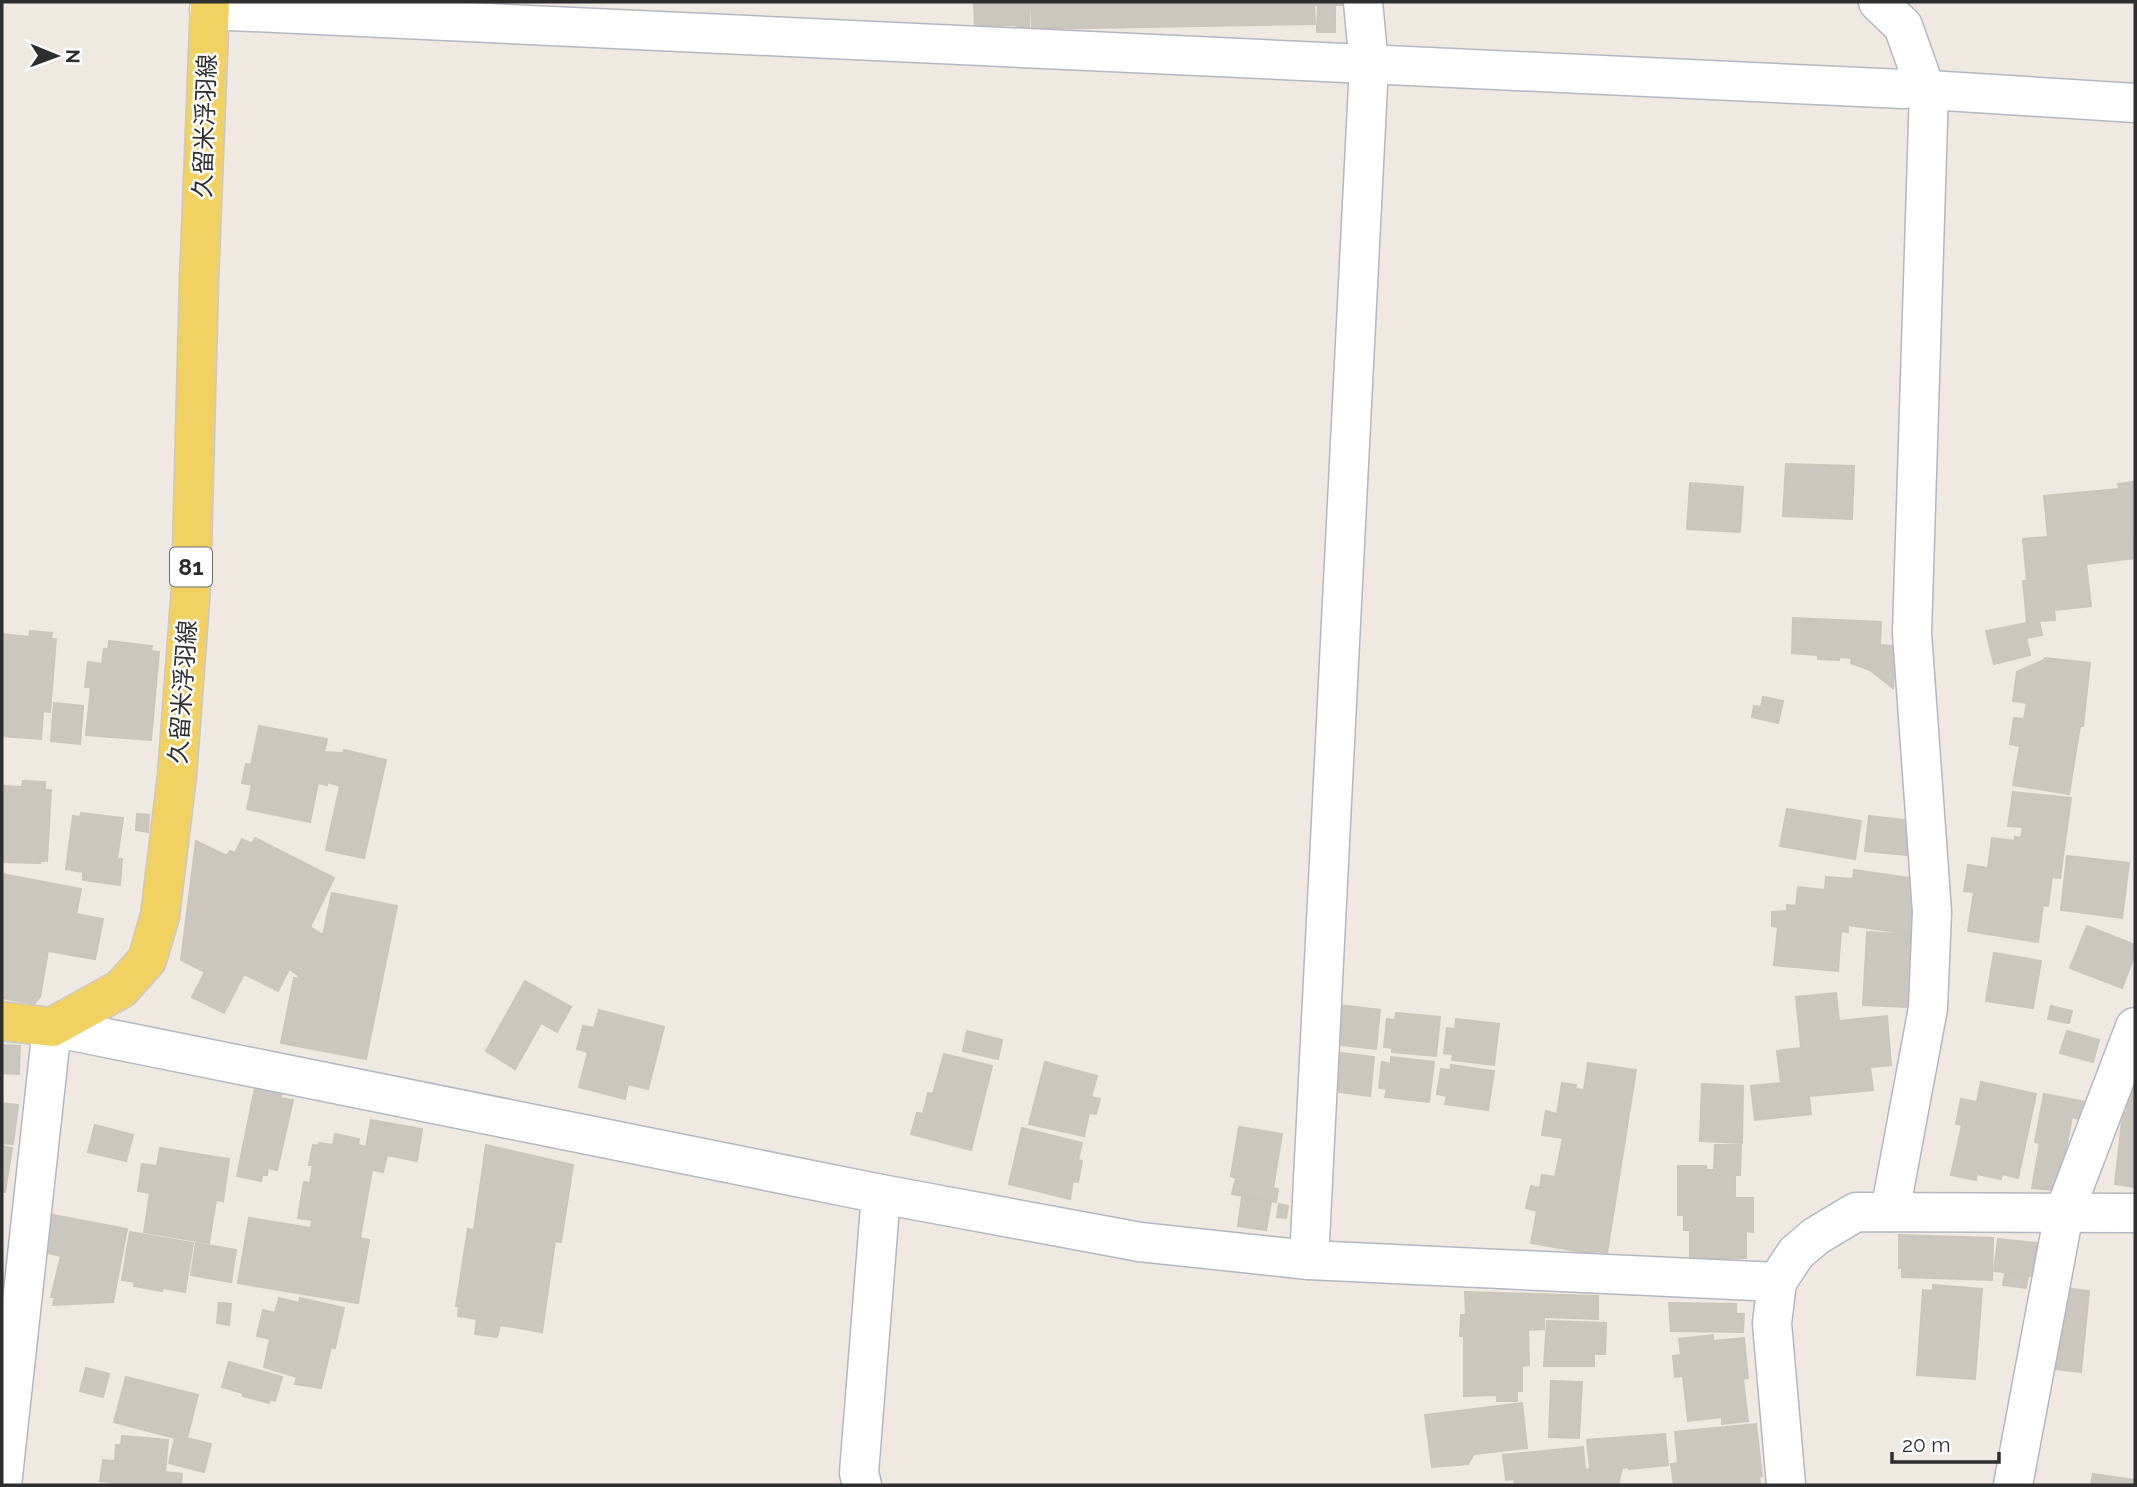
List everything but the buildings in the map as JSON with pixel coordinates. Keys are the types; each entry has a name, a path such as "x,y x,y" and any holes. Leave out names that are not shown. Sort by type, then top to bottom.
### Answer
{"main road":[{"name":"久留米浮羽線","path":"52,1027 121,989 147,960 160,916 177,776 191,587 210,6"},
{"path":"2,1021 52,1027"}],"street":[{"path":"1309,1260 1369,65 1363,2"},
{"path":"1878,2 1903,26 1926,87 1912,634 1932,912 1928,1008 1890,1212"},
{"path":"210,6 1369,65 1903,89 1926,87 2135,103"},
{"path":"2,1485 52,1027 881,1194 1140,1242 1309,1260 1777,1282"},
{"path":"2013,1485 2064,1213 2135,1027"},
{"path":"862,1485 859,1473 881,1194"},
{"path":"1786,1485 1772,1323 1777,1282 1796,1253 1816,1236 1856,1212 2135,1213"}]}
